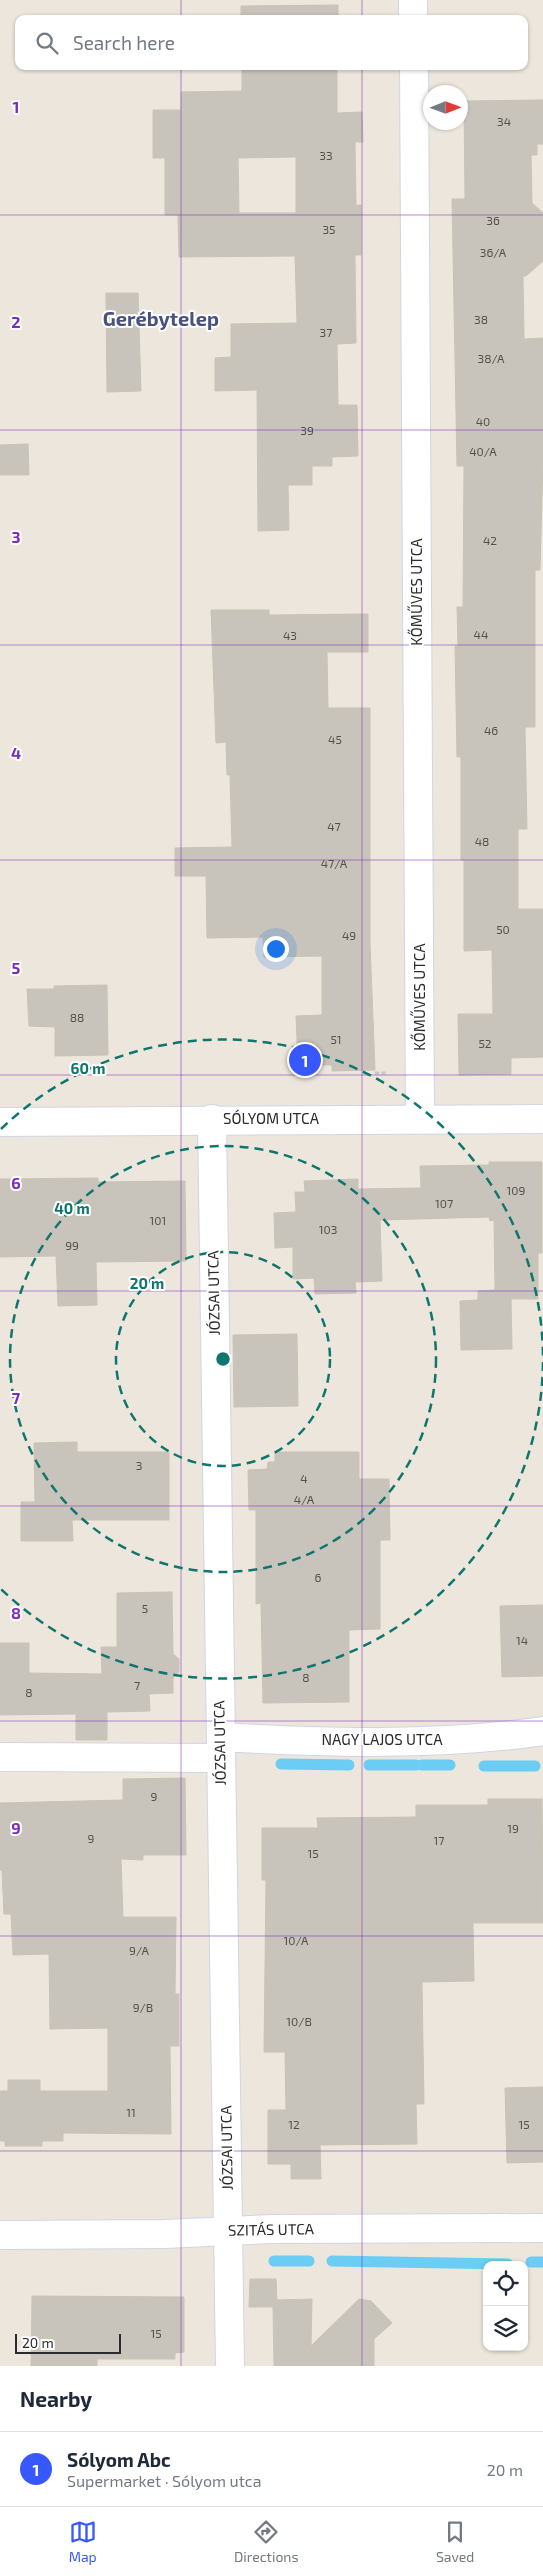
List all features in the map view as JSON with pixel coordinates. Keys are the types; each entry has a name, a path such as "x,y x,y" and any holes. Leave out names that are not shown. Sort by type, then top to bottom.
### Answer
{"street":[{"path":"413,0 413,15"},
{"name":"KŐMŰVES UTCA","path":"414,70 420,1119"},
{"name":"SÓLYOM UTCA","path":"0,1122 543,1119"},
{"name":"JÓZSAI UTCA","path":"212,1120 230,2366"},
{"name":"NAGY LAJOS UTCA","path":"0,1757 220,1748 292,1740 475,1739 543,1731"},
{"name":"SZITÁS UTCA","path":"0,2235 543,2228"}],"path":[{"path":"375,1073 393,1073"}],"building":[{"path":"338,5 338,15 241,15 241,6"},
{"path":"242,70 337,70 337,113 362,112 363,142 355,142 356,205 361,205 361,255 355,255 356,343 337,344 338,405 357,405 358,456 332,457 332,466 312,466 312,485 288,485 289,530 258,531 257,390 215,391 215,358 231,357 231,324 297,323 295,256 179,257 178,215 165,215 165,158 153,158 153,110 181,110 181,92 242,91","holes":["296,157 296,213 239,213 238,158"]},
{"path":"543,100 543,144 537,144 537,155 531,155 532,203 543,213 543,261 526,276 523,276 524,339 543,338 543,461 540,570 535,570 535,727 525,727 527,829 518,829 518,909 543,909 543,1057 511,1058 511,1074 459,1075 458,1014 493,1014 492,950 464,951 464,860 461,860 461,757 457,757 455,646 458,646 457,607 463,607 464,466 457,466 452,199 465,199 464,130 468,130 468,101"},
{"path":"106,293 138,293 141,391 107,392"},
{"path":"28,444 29,475 0,475 0,445"},
{"path":"211,610 269,610 269,615 368,614 368,652 327,652 328,708 370,708 370,943 375,1070 332,1071 332,1065 298,1065 296,1016 322,1015 322,956 264,957 263,937 207,938 206,876 175,876 175,848 232,847 230,775 227,775 226,742 216,743"},
{"path":"107,985 108,1055 55,1056 55,1027 29,1026 27,989 54,989 54,986"},
{"path":"489,1162 542,1162 542,1253 538,1253 538,1299 511,1299 512,1349 461,1350 460,1301 478,1300 478,1291 495,1290 494,1220 490,1221 489,1217 380,1220 382,1281 355,1282 356,1293 315,1294 314,1278 293,1279 293,1247 275,1248 274,1213 296,1212 295,1192 305,1192 304,1181 358,1179 358,1189 421,1188 420,1166 489,1165"},
{"path":"98,1178 98,1182 185,1181 186,1261 96,1262 97,1305 58,1306 56,1256 0,1257 0,1179"},
{"path":"297,1334 298,1406 234,1407 233,1335"},
{"path":"77,1442 77,1452 169,1452 169,1520 72,1520 73,1541 21,1541 21,1502 35,1502 34,1443"},
{"path":"275,1452 359,1452 359,1479 389,1479 390,1540 380,1540 380,1629 349,1630 349,1702 263,1703 261,1603 256,1604 256,1510 249,1510 248,1470 267,1469 268,1462 275,1462"},
{"path":"172,1592 173,1654 179,1659 179,1672 173,1678 173,1693 149,1694 150,1711 107,1712 107,1740 76,1740 76,1714 0,1715 0,1643 29,1643 29,1673 102,1674 101,1647 117,1647 117,1593"},
{"path":"543,1605 543,1676 502,1677 500,1606"},
{"path":"185,1778 186,1855 143,1855 143,1860 121,1859 123,1917 176,1917 175,1994 179,1994 179,2046 170,2046 171,2134 63,2133 63,2141 42,2141 42,2146 5,2146 5,2141 0,2141 0,2091 8,2091 8,2080 40,2080 40,2091 108,2091 108,2028 50,2029 49,1954 13,1955 11,1914 4,1914 2,1870 0,1870 0,1803 123,1800 123,1779"},
{"path":"488,1799 542,1799 543,1923 473,1923 474,1981 422,1982 424,2104 416,2104 417,2144 320,2145 321,2179 291,2179 291,2164 268,2164 268,2110 286,2110 285,2052 264,2052 266,1880 262,1880 262,1828 318,1828 317,1818 416,1817 416,1805 488,1805"},
{"path":"543,2087 543,2162 507,2163 505,2088"},
{"path":"250,2279 276,2279 277,2300 312,2299 311,2346 359,2299 371,2301 392,2323 374,2339 374,2366 274,2366 273,2307 249,2307"},
{"path":"32,2296 184,2297 184,2352 175,2353 175,2359 97,2359 97,2366 31,2366"}],"waterway":[{"path":"281,1764 349,1765"},
{"path":"369,1765 416,1765"},
{"path":"422,1765 450,1765"},
{"path":"484,1766 535,1766"},
{"path":"274,2261 309,2261"},
{"path":"332,2261 483,2264"},
{"path":"531,2262 543,2262"}],"place":[{"name":"Sólyom Abc","path":"305,1060"}],"district":[{"name":"Gerébytelep","path":"161,319"}]}
